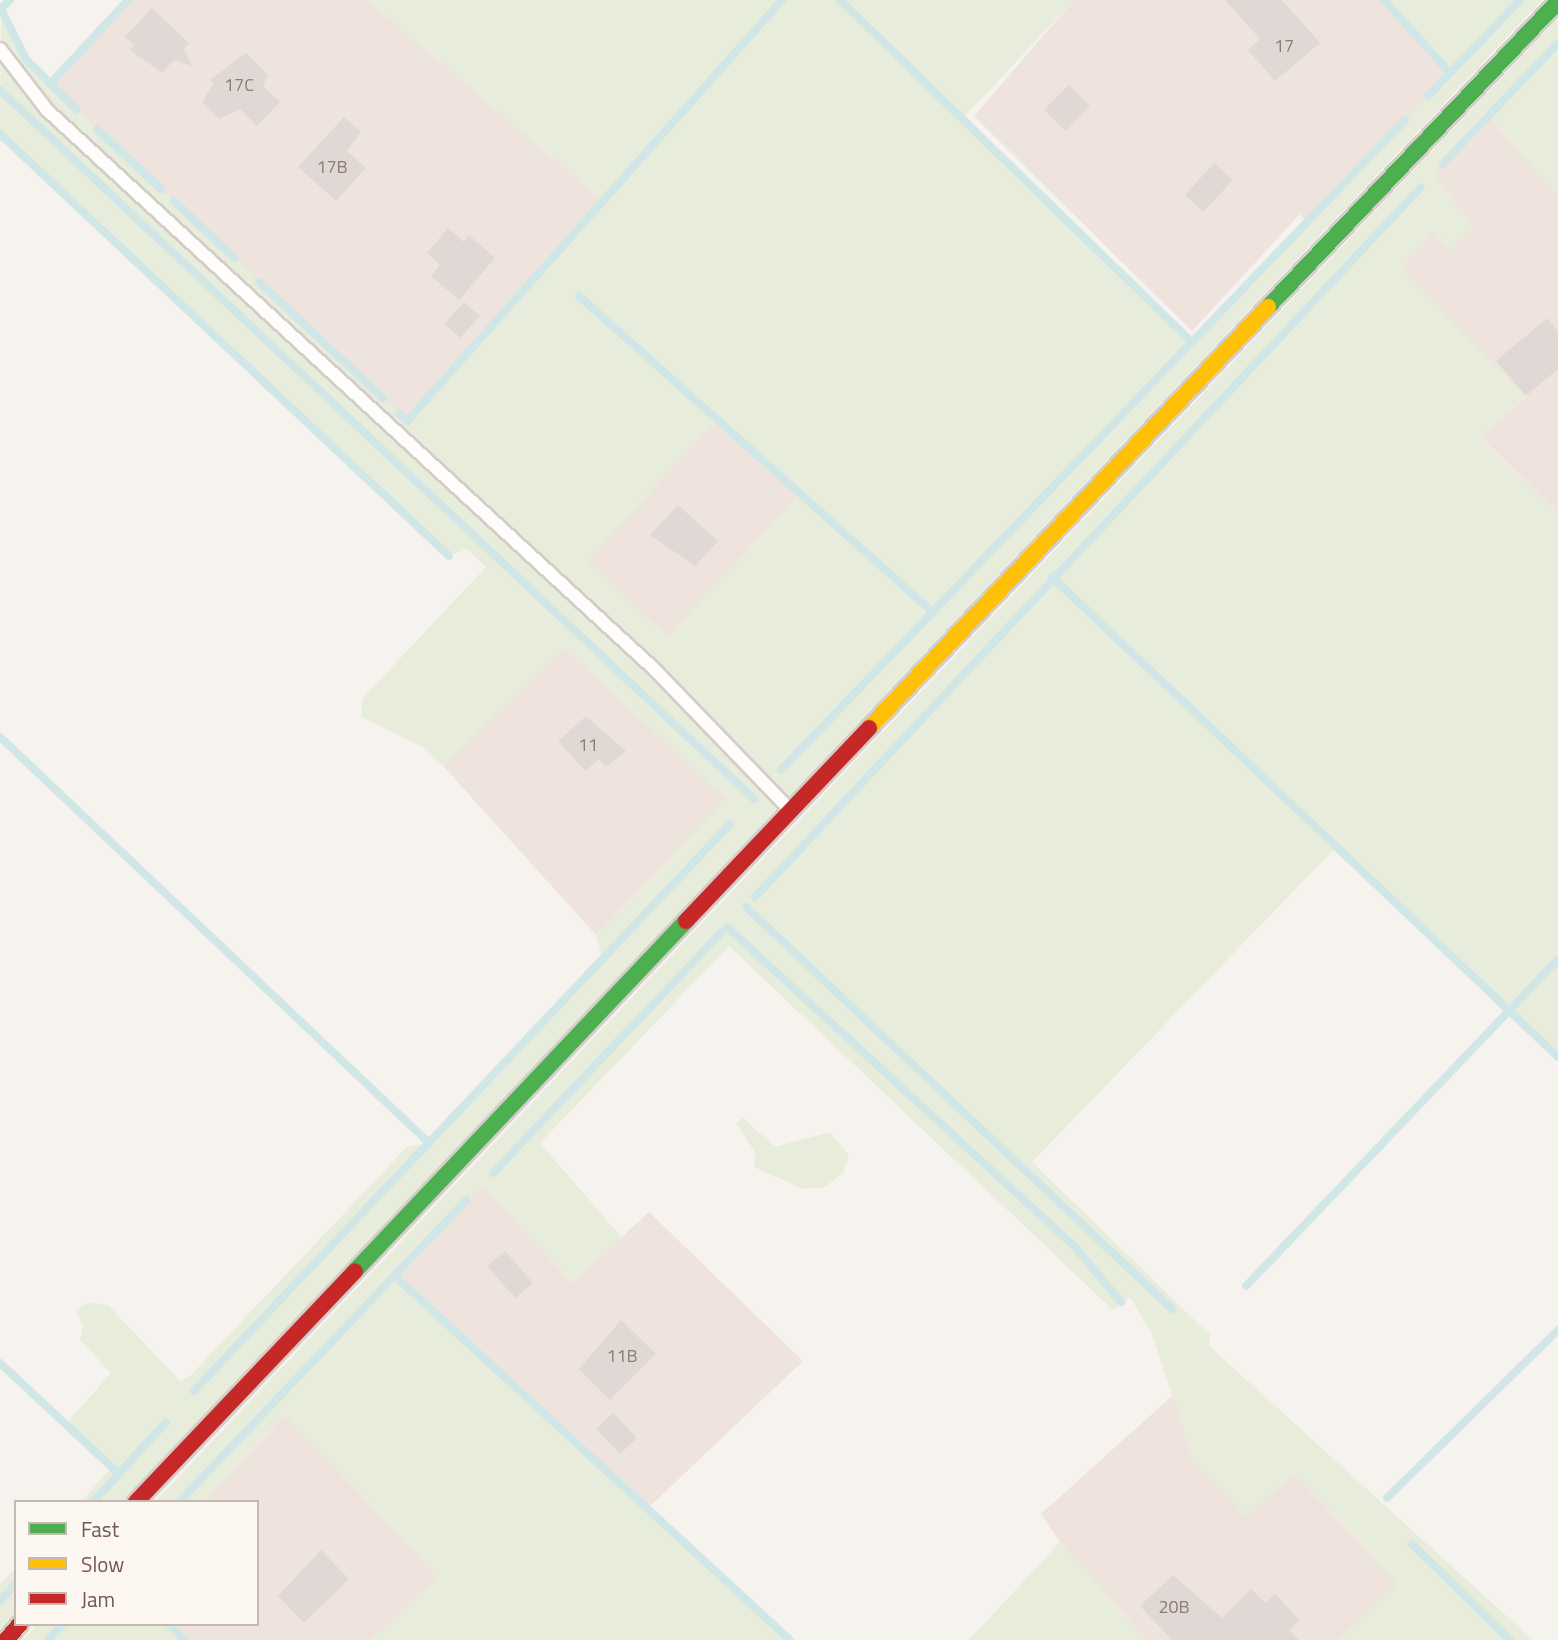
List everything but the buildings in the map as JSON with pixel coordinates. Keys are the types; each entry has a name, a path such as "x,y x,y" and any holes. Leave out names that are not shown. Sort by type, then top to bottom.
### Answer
{"street":[{"path":"138,1500 789,809 1558,1"},
{"path":"6,1640 18,1626"}],"lane":[{"path":"0,49 47,110 654,669 789,809"}],"shaded area":[{"path":"128,0 368,0 603,201 407,421 50,84"},
{"path":"1074,0 1384,0 1450,73 1307,222 1300,214 1192,331 974,116"},
{"path":"1488,117 1558,194 1558,513 1480,437 1526,397 1400,270 1433,231 1475,227 1433,175"},
{"path":"717,419 800,494 668,637 586,561"},
{"path":"564,647 727,799 596,935 443,766"},
{"path":"482,1185 572,1283 649,1212 803,1361 648,1508 395,1276"},
{"path":"1173,1395 1193,1459 1247,1516 1293,1473 1399,1584 1338,1640 1147,1640 1060,1542 1041,1514"},
{"path":"286,1415 439,1578 370,1640 184,1640 171,1626 259,1626 259,1500 205,1500"}],"green space":[{"path":"368,0 1074,0 962,119 1192,342 1450,73 1384,0 1542,0 124,1500 83,1500 112,1467 66,1424 111,1373 80,1340 83,1326 76,1310 88,1303 108,1305 180,1381 190,1376 407,1147 429,1143 603,959 596,935 726,799 564,648 443,766 425,748 362,717 362,699 486,567 467,549 448,556 0,134 1,9 26,59 50,84 407,420 603,201","holes":["718,419 800,494 668,637 587,561"]},
{"path":"1558,18 1558,194 1488,117 1433,175 1475,227 1450,251 1433,231 1400,270 1526,396 1480,438 1558,513 1558,1057 1336,847 1032,1162 1210,1335 1209,1346 1533,1640 1338,1640 1399,1584 1294,1474 1246,1517 1193,1459 1152,1334 1130,1297 1113,1310 729,946 540,1143 622,1238 572,1284 482,1185 396,1276 790,1640 370,1640 438,1577 286,1415 205,1500 157,1500"},
{"path":"743,1118 775,1147 830,1132 849,1156 843,1173 825,1187 803,1189 754,1167 755,1152 736,1123"},
{"path":"1060,1542 1147,1640 969,1640"},
{"path":"14,1570 14,1616 0,1631 0,1584"},
{"path":"36,1626 171,1626 184,1640 23,1640"}],"waterway":[{"path":"10,0 1,9 26,59 77,110"},
{"path":"50,84 128,0"},
{"path":"399,414 407,421 782,0"},
{"path":"840,0 1192,342"},
{"path":"1384,0 1450,73"},
{"path":"1428,96 1520,0"},
{"path":"1443,164 1558,43"},
{"path":"0,90 754,799"},
{"path":"781,770 1405,120"},
{"path":"97,129 161,189"},
{"path":"0,134 449,556"},
{"path":"755,897 1421,187"},
{"path":"174,201 234,258"},
{"path":"259,282 383,398"},
{"path":"579,296 933,612"},
{"path":"1052,577 1558,1057"},
{"path":"0,737 429,1143"},
{"path":"194,1391 730,824"},
{"path":"746,907 1172,1309"},
{"path":"727,927 1075,1247 1121,1302"},
{"path":"493,1173 721,933"},
{"path":"1246,1286 1558,960"},
{"path":"181,1500 467,1200"},
{"path":"395,1276 790,1640"},
{"path":"1387,1498 1558,1330"},
{"path":"0,1363 119,1474"},
{"path":"95,1500 166,1422"},
{"path":"1412,1544 1510,1640"},
{"path":"0,1601 14,1586"},
{"path":"48,1640 61,1626"},
{"path":"171,1626 184,1640"}],"traffic: fast":[{"path":"1268,307 1558,1"},
{"path":"355,1271 686,921"}],"traffic: slow":[{"path":"869,728 1268,307"}],"traffic: jam":[{"path":"686,921 869,728"},
{"path":"138,1500 355,1271"},
{"path":"6,1640 18,1626"}]}
